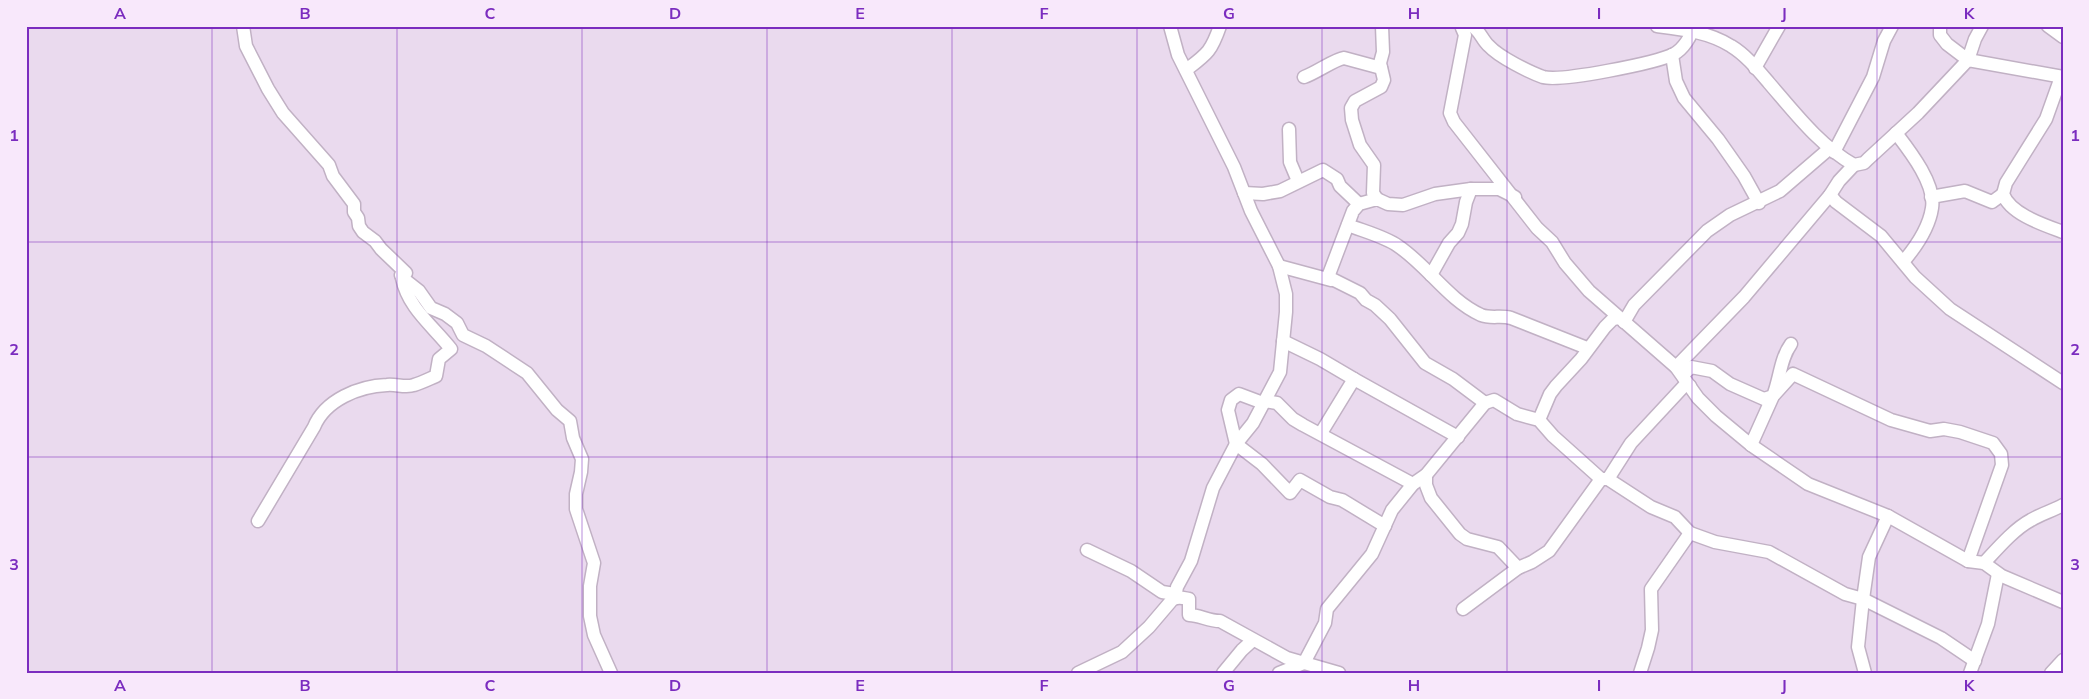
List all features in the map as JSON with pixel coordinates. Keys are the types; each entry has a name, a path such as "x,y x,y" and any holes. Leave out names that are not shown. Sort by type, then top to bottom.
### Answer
{"street":[{"path":"243,26 246,46 268,89 283,113 329,165 334,176 354,205 353,210 358,218 359,226 406,273 401,275 404,290 414,308 451,348 439,359 436,376 413,386 387,385 368,388 341,397 318,417 314,427 258,521"},
{"path":"1078,673 1122,652 1149,627 1175,596 1191,561 1213,488 1236,444 1253,423 1280,372 1286,294 1279,266 1244,193 1234,167 1177,52 1170,26"},
{"path":"1186,70 1208,53 1213,46 1220,26"},
{"path":"1376,199 1373,193 1374,165 1360,145 1352,120 1351,108 1355,101 1381,87 1384,80 1381,68 1382,26"},
{"path":"1657,26 1693,28 1731,46 1755,68 1819,140 1854,165"},
{"path":"1755,68 1779,26"},
{"path":"1622,320 1634,305 1707,231 1730,215 1759,202 1794,181 1832,150 1873,78 1884,41 1892,26"},
{"path":"1931,196 1965,191 1992,202 2003,194 2006,183 2046,119 2062,77 1968,60 1947,44 1940,36 1940,26"},
{"path":"1463,609 1518,568 1549,552 1631,443 1684,386 1683,376 1744,297 1830,195 1839,181 1854,165 1864,163 1896,133 1968,60 1974,39 1982,26"},
{"path":"2048,26 2063,37"},
{"path":"1693,28 1683,47 1672,55 1586,75 1549,78 1536,74 1491,49 1480,31 1465,27 1450,113 1454,122 1537,228 1552,242 1565,263 1589,290 1683,376 1698,398 1716,416 1752,445 1808,484 1888,516 1968,561 1984,563 1998,574 2063,602"},
{"path":"1672,55 1676,81 1684,98 1718,139 1744,176 1759,202"},
{"path":"1304,78 1344,58 1381,68"},
{"path":"1289,129 1290,162 1298,181"},
{"path":"1896,133 1918,161 1931,196 1932,208 1918,242 1903,262"},
{"path":"1244,193 1284,190 1298,181 1323,170 1337,179 1340,186 1359,204"},
{"path":"1331,280 1327,275 1353,211 1359,204 1376,199 1388,204 1403,205 1435,194 1472,189 1499,188 1515,198"},
{"path":"1431,275 1449,243 1458,233 1462,224 1466,202 1472,189"},
{"path":"2003,194 2008,203 2021,213 2063,232"},
{"path":"1830,195 1836,202 1881,236 1915,277 1950,310 2063,383"},
{"path":"1348,225 1398,245 1456,299 1482,315 1491,318 1505,316 1588,348"},
{"path":"1279,266 1331,280 1360,293 1390,319 1425,363 1453,379 1485,403"},
{"path":"402,278 416,288 431,308 445,314 457,323 463,335 486,346 527,373 557,410 570,420 573,438 582,459 582,472 576,494 576,509 594,562 590,586 590,616 596,642 611,673"},
{"path":"1540,420 1550,394 1613,319 1622,320"},
{"path":"1283,341 1320,359 1458,437"},
{"path":"1752,445 1779,382 1784,353 1791,344"},
{"path":"1683,376 1691,367 1701,368 1712,371 1730,384 1764,398 1773,396 1791,375 1796,374 1891,420 1930,431 1944,429 1960,432 1992,444 2001,454 2002,465 1968,561"},
{"path":"1321,433 1354,379"},
{"path":"1385,526 1342,500 1330,497 1300,480 1290,493 1262,464 1236,444 1228,410 1234,397 1239,394 1264,402 1277,403 1292,418 1413,484"},
{"path":"1279,673 1304,663 1325,623 1327,609 1372,554 1392,510 1413,484 1426,475 1485,403 1494,400 1517,414 1540,420 1553,436 1604,479 1651,507 1675,517 1690,533 1715,542 1769,552 1838,591 1863,599 1941,638 1973,667 1988,624 1998,574"},
{"path":"1426,475 1426,485 1431,498 1460,534 1468,539 1498,547 1518,568"},
{"path":"1984,563 2000,544 2026,523 2060,511"},
{"path":"1865,673 1858,647 1863,599 1870,557 1888,516"},
{"path":"1640,673 1652,630 1651,589 1690,533"},
{"path":"1087,550 1131,571 1162,592 1189,599 1189,615 1200,615 1208,621 1220,622 1287,658 1339,673"},
{"path":"1223,673 1253,640"},
{"path":"2051,673 2063,660"}]}
